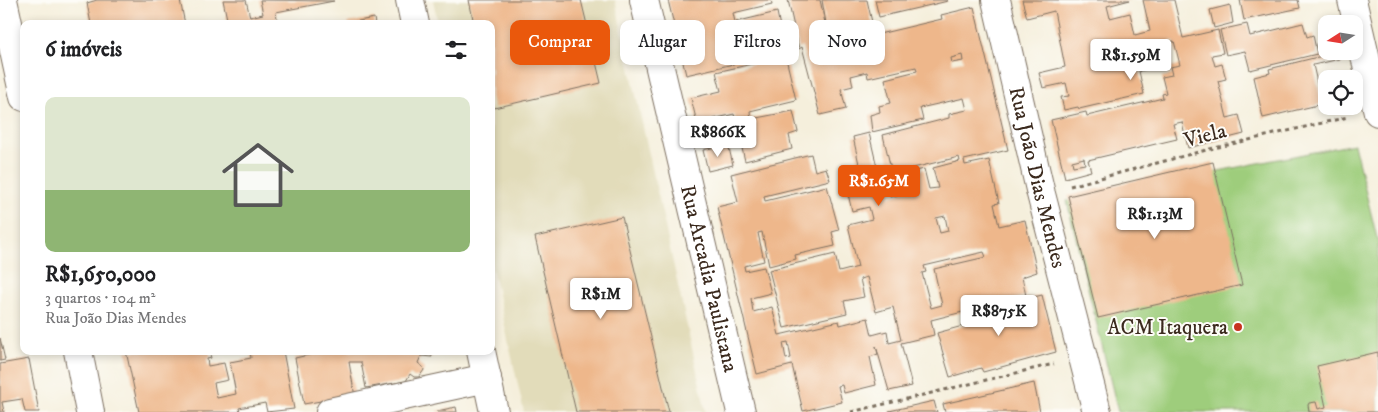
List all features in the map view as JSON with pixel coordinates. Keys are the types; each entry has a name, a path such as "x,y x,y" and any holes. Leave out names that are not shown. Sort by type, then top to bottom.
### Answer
{"street":[{"path":"3,0 20,79"},
{"path":"410,0 414,20"},
{"name":"Rua Arcadia Paulistana","path":"644,0 741,412"},
{"name":"Rua João Dias Mendes","path":"996,0 1041,194 1097,412"},
{"path":"1352,0 1378,111"},
{"path":"79,355 90,412"},
{"path":"482,355 494,412"},
{"path":"330,412 487,378"}],"path":[{"name":"Viela","path":"1041,194 1210,149 1378,111"},
{"path":"850,412 1084,357"}],"shaded area":[{"path":"433,0 615,0 620,23 620,65 629,65 706,412 524,412 495,281 495,20 437,20"}],"green space":[{"name":"ACM Itaquera","path":"1354,144 1378,242 1378,412 1118,412 1067,201"}],"building":[{"path":"97,0 180,0 184,20 90,20 87,3"},
{"path":"223,0 246,0 250,17 263,14 260,0 334,1 276,12 277,20 227,20"},
{"path":"469,0 581,0 586,20 510,20 510,65 597,65 601,83 495,108 495,20 473,20"},
{"path":"668,0 771,0 772,4 733,13 735,20 715,20 715,65 729,65 686,75 684,65 705,65 705,20 673,20"},
{"path":"788,0 820,0 824,20 809,20 809,65 885,65 885,33 942,19 941,15 974,7 1008,150 964,160 965,165 989,160 999,203 994,204 999,226 1025,220 1037,272 1022,277 1026,296 931,320 934,335 901,343 912,386 889,391 876,346 878,354 870,357 876,385 844,393 842,385 838,386 842,402 803,411 792,365 757,374 717,207 738,202 731,174 811,154 815,171 826,168 830,180 764,196 765,201 827,186 839,230 832,232 835,246 795,255 796,259 769,266 762,232 758,233 764,261 744,266 745,271 764,267 771,293 751,298 753,312 772,307 779,335 839,321 840,325 868,318 872,335 887,331 889,343 901,340 893,307 876,312 867,277 860,279 864,297 844,301 847,313 784,328 769,270 835,254 839,272 858,267 848,225 872,219 869,207 852,211 844,177 861,173 853,137 869,133 880,180 887,178 890,197 900,194 896,176 924,169 929,189 938,188 933,168 960,161 959,157 892,173 883,135 949,118 949,114 967,110 964,98 920,108 923,120 872,132 870,115 880,112 879,106 891,103 885,79 917,71 916,67 868,78 867,72 851,76 853,86 841,89 846,109 820,115 802,47 799,49 799,20 792,20","holes":["962,55 963,61 952,63 951,58","945,216 948,231 940,233 936,218","984,252 986,257 934,269 942,305 931,308 922,273 926,272 924,266","788,342 791,358 786,359 783,343"]},
{"path":"822,0 867,0 872,20 825,20"},
{"path":"875,0 947,0 948,1 879,17"},
{"path":"1022,0 1130,0 1107,6 1110,18 1130,13 1135,35 1150,31 1143,0 1174,0 1183,38 1218,30 1223,53 1212,55 1215,66 1222,64 1226,79 1218,81 1227,118 1239,115 1244,134 1188,148 1182,122 1173,124 1177,139 1088,160 1091,171 1065,178 1051,120 1086,112 1087,116 1163,98 1162,94 1166,93 1162,77 1172,75 1170,67 1180,65 1174,41 1162,43 1168,65 1139,71 1144,94 1079,109 1078,107 1064,110 1061,97 1069,96 1066,83 1043,88 1039,73 1065,67 1054,11 1027,18","holes":["1084,158 1085,164 1073,166 1072,161"]},
{"path":"1240,0 1298,0 1300,8 1244,20"},
{"path":"1230,5 1233,23 1214,28 1210,10"},
{"path":"777,12 779,20 743,20"},
{"path":"1303,23 1307,37 1313,35 1317,54 1250,70 1245,51 1226,55 1220,30 1247,24 1250,36"},
{"path":"1318,57 1318,60 1336,60 1313,65 1318,87 1318,105 1263,118 1254,77 1270,73 1269,69"},
{"path":"748,65 788,65 796,100 750,111 751,119 793,111 798,132 789,135 792,149 745,161 734,114 697,123 691,98 721,91 716,72"},
{"path":"728,144 733,165 708,171 703,150"},
{"path":"1213,162 1242,285 1098,318 1068,196"},
{"path":"622,217 669,412 576,412 535,237"},
{"path":"1042,295 1056,352 983,372 981,368 950,377 937,333 970,324 967,313"},
{"path":"0,338 5,360 0,361"},
{"path":"1378,352 1378,412 1309,412 1309,403 1316,402 1318,409 1326,407 1317,366"},
{"path":"127,355 210,355 211,358 207,359 208,366 224,363 228,380 214,383 217,398 236,394 230,362 251,358 251,355 284,355 294,409 267,412 265,403 239,408 240,412 139,412"},
{"path":"308,355 432,355 432,357 421,356 418,363 424,370 419,377 414,377 410,374 406,381 366,388 361,362 349,362 355,397 304,404 295,358"},
{"path":"29,359 39,412 25,412 22,399 2,402 4,412 0,412 0,364"},
{"path":"1034,383 1040,412 945,412 943,404"},
{"path":"934,401 937,412 889,412 889,411"},
{"path":"456,407 457,412 437,412 437,411"}],"place":[{"name":"ACM Itaquera","path":"1238,327"}]}
